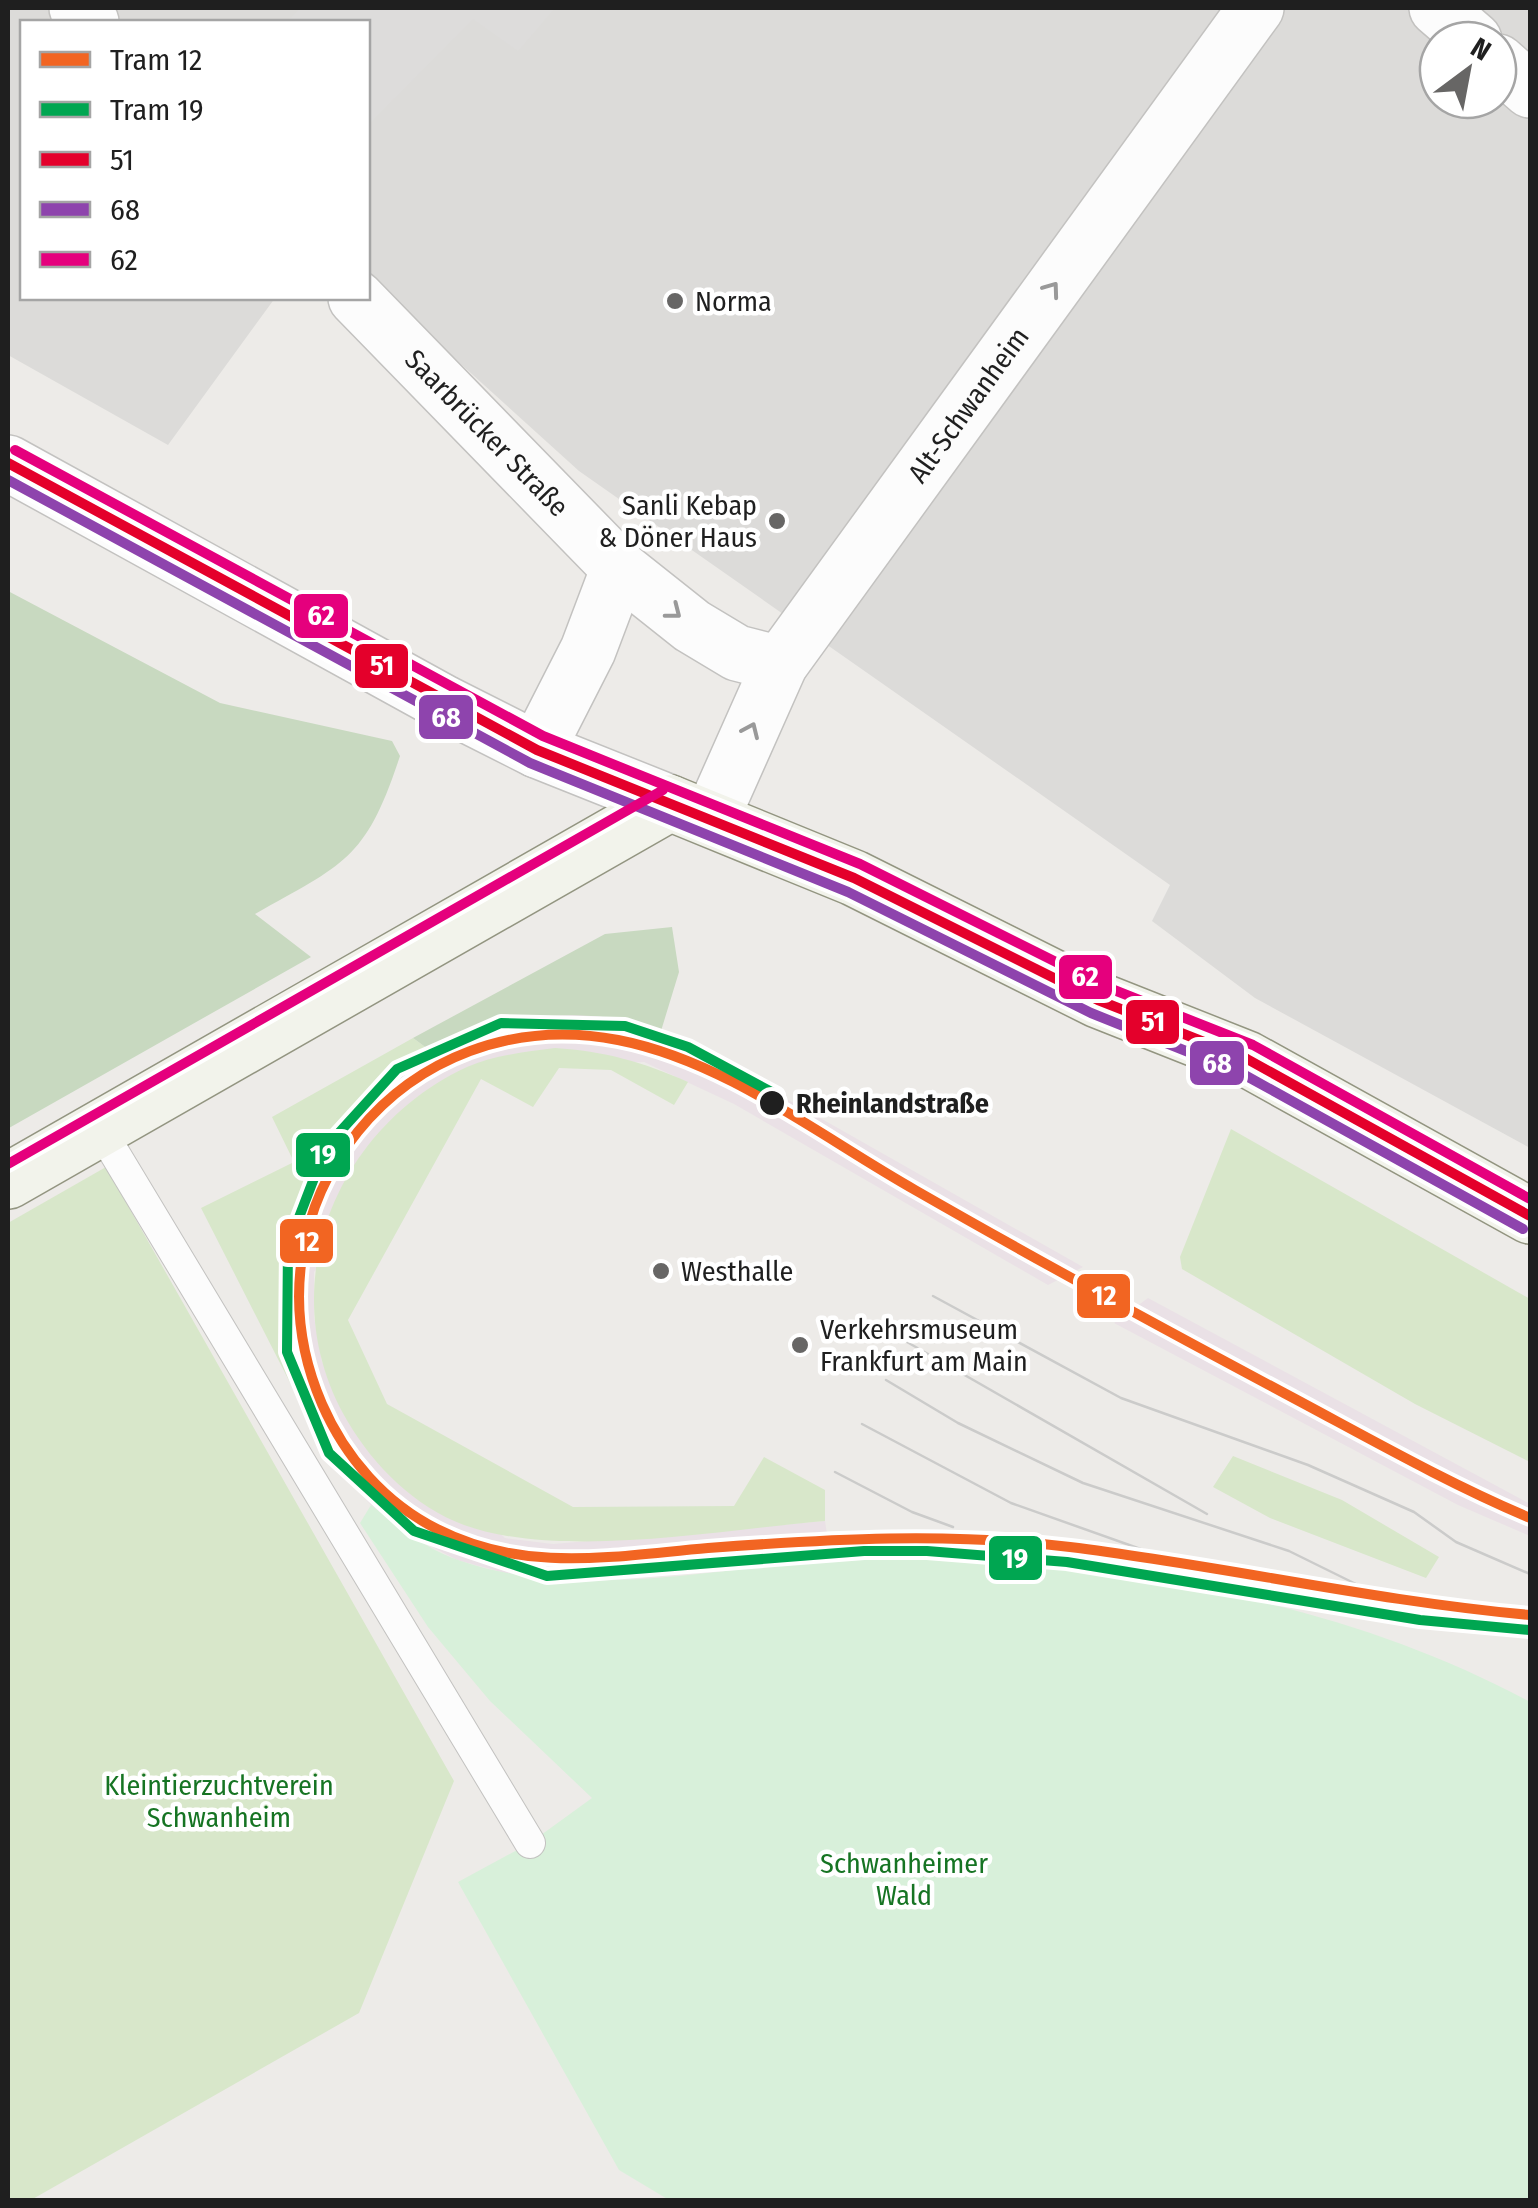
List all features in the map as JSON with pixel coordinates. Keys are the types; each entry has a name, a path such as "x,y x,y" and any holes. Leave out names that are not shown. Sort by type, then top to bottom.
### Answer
{"street":[{"name":"Alt-Schwanheim","path":"690,811 780,664 1256,8"},
{"name":"Saarbrücker Straße","path":"358,300 619,568 707,635 737,652 780,664"},
{"path":"8,462 536,750 854,878 1098,1000 1247,1059 1530,1216"},
{"path":"536,750 588,650 619,568"},
{"path":"8,1181 690,811"}],"lane":[{"path":"100,1129 530,1842"}],"shaded area":[{"path":"8,8 1530,8 1530,1148 1255,998 1152,921 1170,885 579,471 370,282 370,20 20,20 20,300 274,300 168,445 8,355"},
{"path":"301,8 555,8 518,51 473,19 370,123 370,20 288,20"},
{"path":"575,1014 626,1018 679,1038 1083,1267 1048,1285 734,1104 644,1062 467,1067 314,1272 314,1317 322,1362 505,1538 553,1544 825,1521 831,1559 600,1580 551,1581 505,1573 457,1560 410,1535 371,1505 340,1472 308,1418 288,1366 281,1318 282,1268 292,1217 326,1143 381,1081 428,1049 473,1029 523,1017"},
{"path":"1148,1298 1530,1504 1530,1536 1458,1505 1114,1323"}],"green space":[{"path":"8,591 220,703 392,741 400,756 376,817 349,854 332,869 255,914 311,957 9,1128"},
{"path":"672,927 679,972 661,1031 631,1022 573,1015 514,1021 428,1049 413,1038 605,934"},
{"path":"413,1038 428,1049 381,1085 343,1124 314,1165 294,1209 284,1256 283,1306 291,1360 308,1418 201,1208 294,1162 272,1117"},
{"path":"555,1048 623,1059 688,1082 674,1105 611,1070 559,1068 533,1107 481,1079 348,1320 387,1404 573,1507 734,1506 764,1457 825,1490 825,1521 642,1540 547,1540 503,1535 464,1525 429,1508 383,1469 348,1422 325,1372 315,1320 316,1268 328,1219 350,1172 381,1130 420,1095 477,1063"},
{"path":"1231,1129 1530,1299 1530,1462 1415,1404 1182,1269 1180,1257"},
{"name":"Kleintierzuchtverein Schwanheim","path":"106,1167 454,1781 359,2013 31,2200 8,2200 8,1223"},
{"path":"1233,1456 1342,1500 1439,1557 1426,1578 1270,1518 1213,1487"},
{"name":"Schwanheimer Wald","path":"371,1505 437,1551 517,1575 574,1580 632,1579 868,1557 926,1557 1159,1581 1313,1615 1388,1639 1461,1668 1530,1702 1530,2200 669,2200 619,2170 458,1882 530,1843 592,1798 490,1701 428,1627 360,1523"}],"tram line":[{"name":"19","path":"777,1095 688,1047 625,1026 501,1023 397,1069 326,1147 288,1246 287,1352 329,1453 414,1531 547,1576 864,1551 927,1551 1067,1562 1420,1620 1529,1630"},
{"name":"12","path":"1530,1518 1406,1458 1099,1293 735,1083 658,1050 618,1040 541,1035 470,1051 408,1084 358,1132 322,1190 302,1257 301,1330 331,1424 369,1477 400,1506 437,1529 470,1543 537,1557 570,1558 844,1540 1024,1542 1530,1615"},
{"path":"933,1296 1121,1398 1308,1465 1414,1512 1456,1542 1530,1574"},
{"path":"907,1342 1207,1514"},
{"path":"886,1380 958,1423 1083,1483 1289,1551 1368,1590 1422,1605"},
{"path":"862,1424 1011,1503 1197,1569"},
{"path":"835,1472 912,1512 953,1527"},
{"path":"1511,1612 1530,1621"}],"transit line":[{"name":"62","path":"15,450 543,736 860,864 1104,986 1253,1045 1530,1199"},
{"name":"51","path":"8,463 537,750 854,878 1098,1000 1247,1059 1530,1216"},
{"name":"68","path":"8,480 530,763 848,892 1091,1013 1241,1073 1523,1229"},
{"name":"62","path":"8,1164 663,790"}],"place":[{"name":"Norma","path":"675,301"},
{"name":"Sanli Kebap & Döner Haus","path":"777,521"},
{"name":"Rheinlandstraße","path":"772,1103"},
{"name":"Westhalle","path":"661,1271"},
{"name":"Verkehrsmuseum Frankfurt am Main","path":"800,1345"}]}
